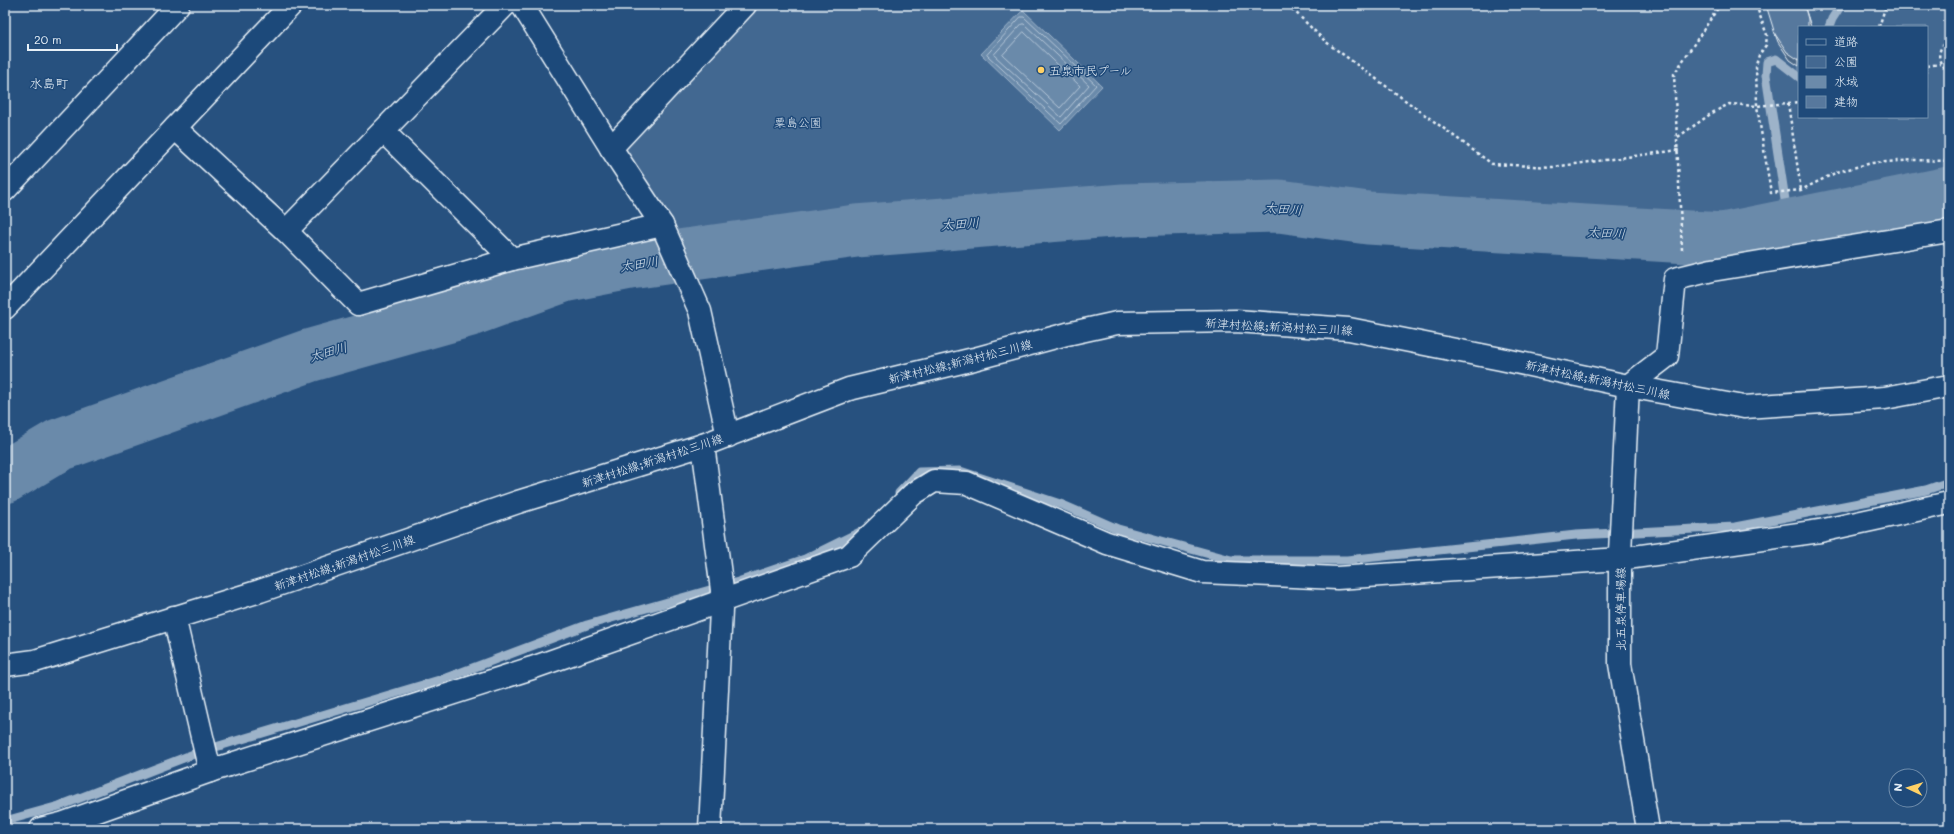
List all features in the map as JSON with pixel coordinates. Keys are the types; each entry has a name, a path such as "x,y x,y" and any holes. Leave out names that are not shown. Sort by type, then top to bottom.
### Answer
{"street":[{"path":"5,190 178,5"},
{"path":"5,308 291,5"},
{"path":"286,231 505,5"},
{"path":"522,5 611,148 662,225 700,311 728,436"},
{"path":"611,148 745,5"},
{"path":"175,128 286,231 358,304 512,259 662,225"},
{"path":"383,131 512,259"},
{"path":"1628,386 1667,356 1675,279 1712,270 1949,231"},
{"name":"新津村松線;新潟村松三川線","path":"5,665 35,661 260,590 518,502 703,445 849,389 974,359 1067,334 1117,323 1236,322 1349,329 1628,386 1744,407 1885,398 1949,386"},
{"name":"北五泉停車場線","path":"1628,386 1620,559 1620,664 1648,829"},
{"path":"703,445 722,590 710,829"},
{"path":"55,827 210,771 532,668 849,556 913,494 934,481 967,484 1107,543 1202,572 1337,578 1620,559 1820,531 1949,503"},
{"path":"174,617 210,771"}],"path":[{"path":"1288,5 1326,42 1492,164 1553,167 1679,150"},
{"path":"1682,277 1679,150 1674,74 1720,5"},
{"path":"1756,5 1767,35 1766,45 1759,55 1756,65 1758,106 1771,193 1800,190 1837,172 1872,163 1914,160 1949,162"},
{"path":"1813,10 1823,8 1824,5"},
{"path":"1879,26 1886,5"},
{"path":"1949,40 1941,48 1939,56 1940,64 1949,72"},
{"path":"1928,66 1940,64"},
{"path":"1678,137 1712,113 1729,104 1758,106 1798,102"},
{"path":"1788,103 1800,190"}],"green space":[{"name":"粟島公園","path":"745,5 1949,5 1949,193 1723,239 1368,218 1279,206 1124,210 856,231 752,247 674,252 611,148"}],"water":[{"name":"五泉市民プール","path":"1023,10 1102,86 1060,130 981,54"}],"building":[{"path":"1766,5 1804,5 1808,19 1808,26 1798,26 1798,59 1787,52 1775,34"}],"waterway":[{"path":"1829,26 1841,5"},
{"path":"1789,226 1766,75 1767,62 1776,59 1798,76"},
{"name":"太田川","path":"5,477 59,445 308,356 467,311 563,276 630,263 856,231 1124,210 1279,206 1368,218 1723,239 1949,193"},
{"path":"899,493 919,472 960,471 1063,505 1118,529 1231,560 1347,560 1576,535 1735,527 1926,490 1949,482"},
{"path":"5,821 59,806 199,752 446,678 587,625 738,582 805,559 864,530"}],"place":[{"name":"五泉市民プール","path":"1041,70"}],"district":[{"name":"水島町","path":"49,82"}]}
